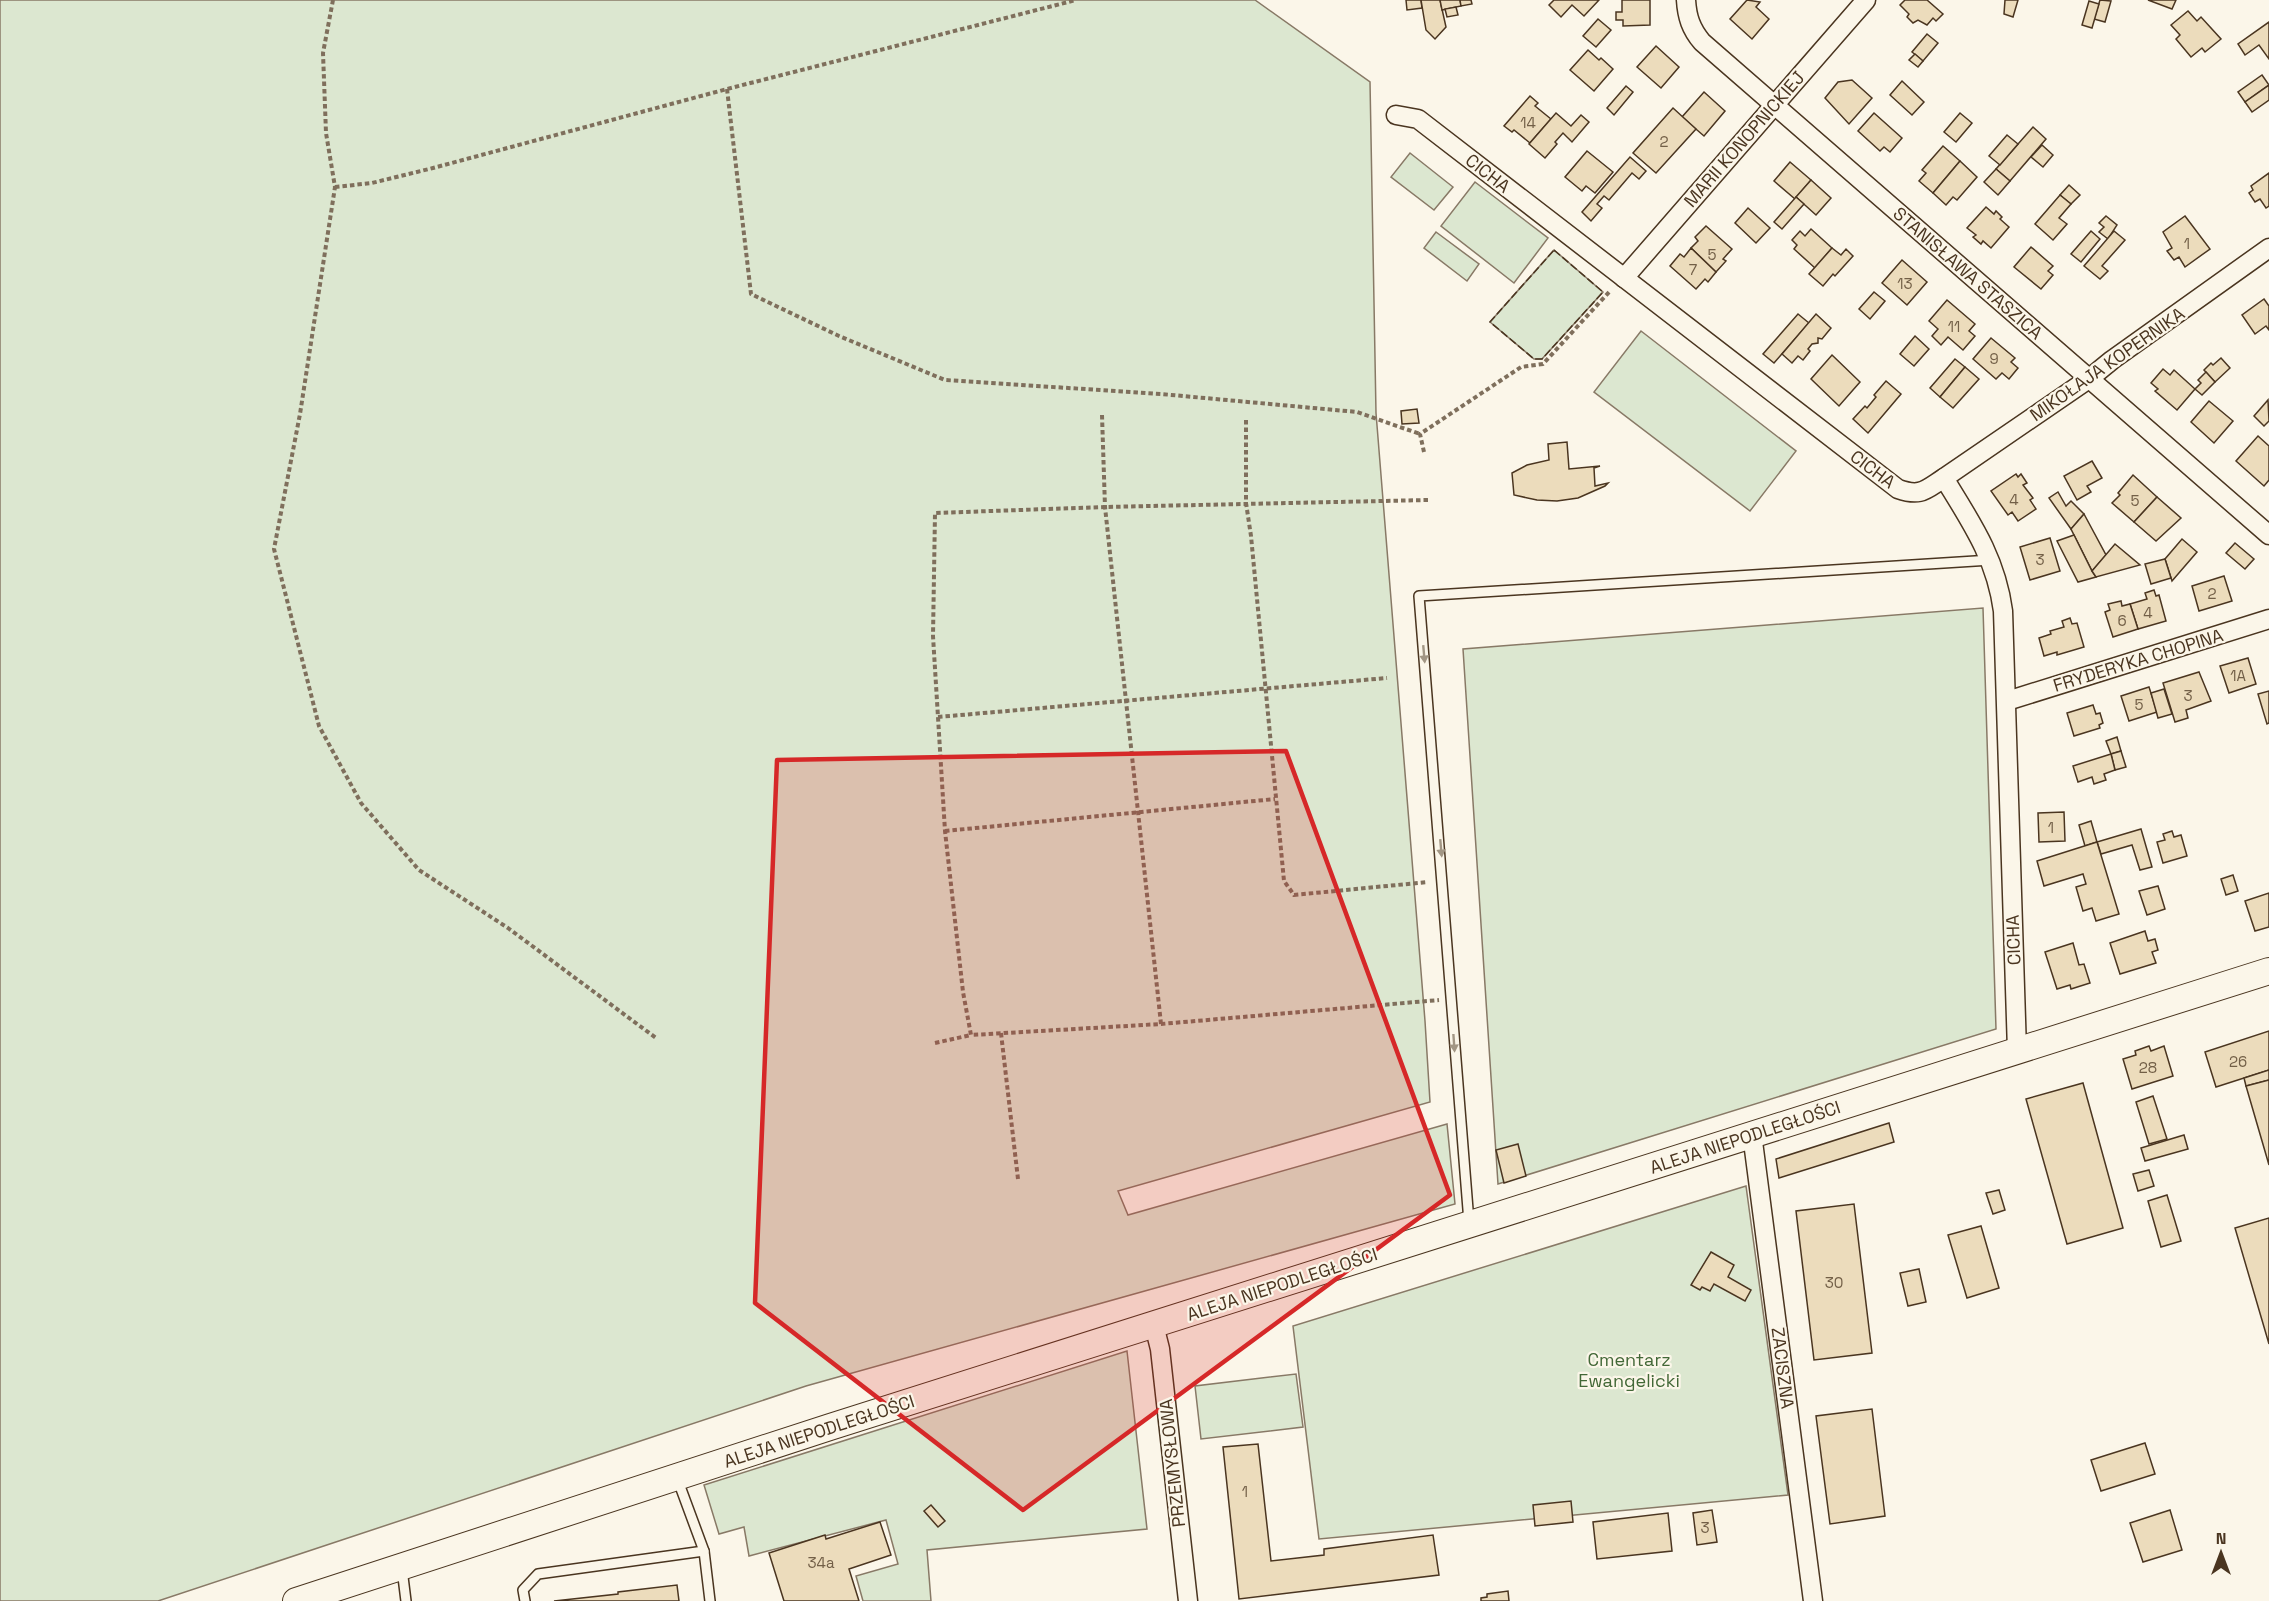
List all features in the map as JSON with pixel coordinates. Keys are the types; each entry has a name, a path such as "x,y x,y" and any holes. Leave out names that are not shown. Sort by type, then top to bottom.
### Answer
{"main road":[{"name":"ALEJA NIEPODLEGŁOŚCI","path":"296,1601 841,1423 2269,971"}],"street":[{"name":"STANISŁAWA STASZICA","path":"1686,0 1688,20 1694,33 2269,535"},
{"name":"MARII KONOPNICKIEJ","path":"1624,278 1866,0"},
{"name":"CICHA","path":"1396,115 1418,119 1898,489 1912,494 1923,491 1944,478 1980,537 2000,586 2007,701 2017,1050"},
{"name":"MIKOŁAJA KOPERNIKA","path":"1944,478 2090,378 2269,248"},
{"name":"FRYDERYKA CHOPINA","path":"2007,701 2269,619"},
{"name":"ZACISZNA","path":"1752,1134 1813,1601"},
{"name":"PRZEMYSŁOWA","path":"1154,1325 1160,1349 1188,1601"}],"lane":[{"path":"1469,1224 1419,596 1991,560"},
{"path":"677,1478 704,1551 710,1601"},
{"path":"525,1601 523,1590 538,1574 704,1551"},
{"path":"402,1567 406,1601"}],"path":[{"path":"333,0 324,53 326,133 335,187 300,414 274,549 320,726 361,803 419,870 508,928 656,1038"},
{"path":"335,187 372,183 434,168 727,89 1076,0"},
{"path":"727,89 752,294 839,336 945,380 1161,394 1357,412 1420,434"},
{"path":"1420,434 1521,367 1543,364 1610,290 1603,284"},
{"path":"1102,416 1105,507 1161,1024"},
{"path":"1246,420 1246,503 1284,881 1294,895 1443,880"},
{"path":"1420,434 1424,452"},
{"path":"971,1035 963,992 945,831 933,636 935,513 1428,500"},
{"path":"938,717 1387,678"},
{"path":"945,831 1275,799"},
{"path":"934,1043 971,1035 1161,1024 1452,999"},
{"path":"1001,1033 1018,1179"}],"highlighted area":[{"path":"1286,751 1450,1195 1023,1510 755,1303 777,760"}],"green space":[{"path":"0,0 1255,0 1370,82 1376,413 1430,1102 1118,1191 1128,1215 1447,1124 1455,1204 806,1386 158,1601 0,1601"},
{"path":"1410,153 1453,187 1434,210 1391,177"},
{"path":"1475,182 1548,238 1514,283 1441,226"},
{"path":"1436,232 1479,264 1467,281 1424,248"},
{"path":"1554,250 1603,292 1542,359 1534,359 1490,322"},
{"path":"1641,331 1796,451 1750,511 1594,392"},
{"path":"1983,608 1996,1029 1498,1184 1463,649"},
{"name":"Cmentarz Ewangelicki","path":"1746,1186 1788,1495 1319,1539 1293,1326"},
{"path":"1127,1351 1147,1529 927,1550 931,1601 863,1601 856,1576 898,1564 886,1520 749,1556 744,1527 719,1534 704,1485"},
{"path":"1296,1374 1303,1427 1201,1439 1195,1386"}],"building":[{"path":"1406,0 1421,0 1422,8 1407,10"},
{"path":"1421,0 1440,0 1446,27 1435,39 1426,30"},
{"path":"1440,0 1460,0 1461,6 1442,10"},
{"path":"1460,0 1471,0 1472,4 1461,6"},
{"path":"1554,0 1599,0 1584,16 1572,5 1561,17 1549,5"},
{"path":"1622,0 1650,0 1650,25 1623,26 1623,20 1616,20 1616,12 1622,12"},
{"path":"1747,0 1760,2 1756,7 1769,19 1752,39 1730,19"},
{"path":"1905,0 1927,0 1943,14 1936,21 1933,18 1927,25 1918,20 1913,23 1907,17 1909,14 1900,5"},
{"path":"2005,0 2018,0 2013,17 2004,14"},
{"path":"2100,0 2111,1 2105,22 2094,19"},
{"path":"2148,0 2176,0 2172,9"},
{"path":"2089,1 2099,4 2092,28 2082,25"},
{"path":"1456,7 1458,15 1447,17 1445,9"},
{"path":"2188,11 2197,21 2201,17 2221,39 2205,52 2202,48 2191,57 2176,39 2180,35 2171,25"},
{"path":"1598,19 1611,30 1596,47 1583,36"},
{"path":"2269,22 2269,59 2259,45 2245,55 2238,44"},
{"path":"1927,34 1938,43 1923,61 1912,52"},
{"path":"1656,46 1679,67 1661,88 1637,67"},
{"path":"1588,50 1613,69 1594,91 1570,70"},
{"path":"1915,54 1923,61 1918,67 1909,60"},
{"path":"2262,75 2269,85 2245,102 2238,92"},
{"path":"1852,80 1872,98 1849,124 1825,98 1838,82"},
{"path":"1902,81 1924,102 1912,115 1890,95"},
{"path":"2269,85 2269,100 2252,112 2245,102"},
{"path":"1626,86 1633,92 1614,115 1607,108"},
{"path":"1704,92 1725,111 1704,136 1682,117"},
{"path":"1530,96 1538,103 1535,106 1551,119 1530,143 1514,130 1512,132 1504,126"},
{"path":"1673,108 1696,129 1656,173 1633,153"},
{"path":"1556,113 1571,126 1581,115 1589,122 1572,142 1563,133 1545,158 1529,144"},
{"path":"1874,113 1902,138 1890,152 1884,147 1880,151 1858,131"},
{"path":"1960,113 1972,123 1956,142 1944,132"},
{"path":"2033,127 2046,139 2010,181 1996,169"},
{"path":"2007,135 2018,144 2000,165 1989,156"},
{"path":"2042,145 2053,155 2043,167 2031,157"},
{"path":"1943,146 1960,161 1933,193 1919,181 1926,173 1922,170"},
{"path":"1587,151 1613,172 1595,193 1586,186 1582,191 1565,177"},
{"path":"1630,157 1646,171 1639,179 1632,173 1609,200 1604,196 1597,204 1602,208 1591,221 1582,212"},
{"path":"1960,161 1977,177 1957,200 1953,197 1946,205 1933,193"},
{"path":"1790,162 1811,180 1795,199 1774,181"},
{"path":"1996,169 2010,181 1998,195 1984,182"},
{"path":"2269,173 2269,206 2266,208 2260,199 2255,202 2249,193 2253,190 2251,186"},
{"path":"1811,180 1831,198 1816,215 1796,197"},
{"path":"2069,185 2080,195 2071,204 2060,195"},
{"path":"2060,195 2071,204 2059,218 2067,224 2053,240 2035,224"},
{"path":"1796,197 1804,204 1782,229 1774,222"},
{"path":"1986,207 1994,214 1996,211 2002,217 2000,219 2009,227 1991,248 1983,241 1981,244 1973,237 1976,235 1967,228"},
{"path":"1748,208 1770,228 1756,243 1735,223"},
{"path":"2106,216 2117,225 2108,239 2099,232 2104,227 2099,223"},
{"path":"2185,216 2210,249 2185,267 2179,257 2174,260 2167,251 2172,248 2163,232"},
{"path":"1706,226 1732,249 1723,259 1726,261 1716,272 1691,248 1698,241 1695,237"},
{"path":"1811,229 1832,248 1815,268 1794,249 1797,245 1792,240 1800,231 1805,236"},
{"path":"2091,231 2100,239 2081,262 2071,254"},
{"path":"2114,231 2125,240 2102,266 2108,271 2100,279 2084,266"},
{"path":"2031,247 2053,266 2048,271 2053,275 2041,289 2014,267"},
{"path":"1691,248 1716,272 1708,282 1705,279 1696,289 1670,266 1680,254 1684,257"},
{"path":"1832,248 1841,255 1846,249 1853,256 1823,286 1809,274"},
{"path":"1902,260 1927,282 1907,305 1882,283"},
{"path":"1874,292 1885,301 1870,319 1859,309"},
{"path":"2264,299 2269,306 2269,330 2266,326 2255,334 2242,315"},
{"path":"1947,300 1975,324 1969,331 1975,336 1963,350 1948,337 1941,345 1932,336 1938,329 1929,321"},
{"path":"1798,314 1809,323 1774,363 1763,354"},
{"path":"1816,314 1831,328 1822,339 1818,338 1818,343 1812,344 1803,360 1798,356 1792,363 1782,354"},
{"path":"1915,336 1929,349 1914,366 1900,354"},
{"path":"1991,338 2015,358 2011,362 2018,368 2009,379 2002,373 1996,379 1973,359"},
{"path":"1832,355 1860,382 1839,406 1811,379"},
{"path":"2221,358 2230,368 2215,382 2204,370"},
{"path":"1955,359 1965,367 1940,397 1930,388"},
{"path":"1965,367 1979,379 1953,408 1940,397"},
{"path":"2163,369 2170,375 2174,370 2195,389 2177,410 2155,391 2158,389 2151,383"},
{"path":"2206,372 2215,382 2202,395 2195,389 2201,383 2198,380"},
{"path":"1886,381 1901,394 1868,433 1853,419 1865,406 1867,408"},
{"path":"2268,400 2269,421 2264,426 2254,416"},
{"path":"2209,401 2233,421 2214,443 2191,422"},
{"path":"1417,409 1419,423 1402,424 1401,411"},
{"path":"2258,436 2269,446 2269,480 2264,486 2236,461"},
{"path":"1567,442 1569,469 1600,466 1594,468 1595,486 1608,483 1605,486 1578,498 1557,501 1514,495 1512,473 1527,465 1549,460 1548,444"},
{"path":"2092,461 2102,478 2087,486 2091,492 2077,500 2064,476"},
{"path":"2016,474 2018,477 2021,474 2027,483 2023,485 2033,498 2030,500 2036,509 2018,521 2012,512 2008,515 1991,491"},
{"path":"2133,475 2157,497 2134,522 2112,503"},
{"path":"2058,492 2066,506 2071,501 2084,514 2071,529 2049,498"},
{"path":"2157,497 2181,518 2156,541 2134,522"},
{"path":"2084,514 2106,555 2092,571 2071,529"},
{"path":"2074,535 2096,577 2078,582 2057,541"},
{"path":"2050,538 2060,571 2030,580 2020,547"},
{"path":"2182,539 2197,552 2172,581 2165,559"},
{"path":"2235,543 2254,559 2245,569 2226,553"},
{"path":"2115,544 2140,565 2096,577 2092,571"},
{"path":"2165,559 2171,578 2151,584 2145,564"},
{"path":"2224,576 2232,601 2199,611 2192,586"},
{"path":"2154,590 2156,596 2159,595 2166,621 2138,629 2130,604 2147,599 2145,593"},
{"path":"2121,601 2122,606 2130,604 2138,629 2113,637 2105,612 2110,610 2108,604"},
{"path":"2070,618 2072,624 2077,623 2084,647 2057,655 2057,652 2044,656 2039,638 2051,634 2050,631 2064,627 2062,621"},
{"path":"2248,658 2256,684 2229,693 2220,666"},
{"path":"2199,672 2211,701 2186,710 2188,718 2175,722 2163,683"},
{"path":"2149,687 2157,712 2129,721 2121,696"},
{"path":"2164,689 2172,714 2158,718 2151,693"},
{"path":"2269,691 2269,723 2267,724 2258,694"},
{"path":"2093,705 2096,714 2100,713 2103,723 2099,725 2100,728 2074,736 2067,713"},
{"path":"2117,737 2121,751 2111,754 2106,741"},
{"path":"2121,751 2126,767 2115,770 2111,754"},
{"path":"2111,754 2115,770 2104,774 2106,780 2094,784 2092,777 2078,782 2073,766"},
{"path":"2064,812 2065,841 2039,842 2038,813"},
{"path":"2091,821 2097,842 2085,846 2079,825"},
{"path":"2141,829 2152,867 2140,870 2132,845 2101,854 2097,842"},
{"path":"2172,831 2174,837 2181,835 2187,856 2163,863 2157,842 2165,840 2163,834"},
{"path":"2097,842 2119,914 2096,921 2092,908 2083,911 2076,887 2086,884 2083,874 2044,886 2037,861"},
{"path":"2233,875 2238,891 2226,895 2221,879"},
{"path":"2158,886 2165,909 2147,915 2139,891"},
{"path":"2269,893 2269,927 2255,931 2245,901"},
{"path":"2145,931 2148,941 2155,939 2158,950 2152,952 2156,963 2120,974 2110,943"},
{"path":"2073,943 2079,965 2084,964 2090,983 2071,989 2070,985 2057,989 2045,952"},
{"path":"2269,1031 2269,1070 2216,1087 2205,1052"},
{"path":"2149,1046 2151,1051 2164,1046 2173,1076 2132,1089 2123,1059 2136,1055 2135,1051"},
{"path":"2269,1070 2269,1080 2246,1086 2244,1078"},
{"path":"2269,1080 2269,1165 2246,1086"},
{"path":"2083,1083 2123,1228 2067,1244 2026,1099"},
{"path":"2153,1096 2167,1139 2149,1144 2136,1102"},
{"path":"1889,1123 1894,1142 1779,1178 1776,1159"},
{"path":"2184,1135 2188,1149 2145,1161 2141,1148"},
{"path":"1518,1144 1526,1176 1504,1183 1496,1150"},
{"path":"2149,1170 2154,1186 2138,1191 2133,1174"},
{"path":"1999,1190 2005,1210 1993,1214 1986,1193"},
{"path":"2167,1195 2181,1241 2161,1247 2148,1201"},
{"path":"1854,1204 1872,1353 1814,1360 1796,1211"},
{"path":"2269,1218 2269,1344 2235,1228"},
{"path":"1981,1226 1999,1288 1967,1298 1948,1235"},
{"path":"1711,1252 1734,1265 1728,1277 1751,1290 1745,1301 1714,1284 1710,1291 1702,1287 1700,1290 1691,1285"},
{"path":"1919,1269 1926,1302 1908,1306 1900,1273"},
{"path":"1872,1409 1885,1516 1830,1524 1816,1416"},
{"path":"2145,1443 2155,1474 2101,1491 2091,1460"},
{"path":"1258,1444 1271,1561 1324,1555 1324,1549 1433,1535 1439,1575 1239,1599 1223,1447"},
{"path":"1571,1501 1573,1522 1535,1526 1533,1505"},
{"path":"931,1505 945,1521 938,1527 924,1511"},
{"path":"1712,1510 1717,1542 1697,1545 1693,1513"},
{"path":"2170,1510 2182,1550 2143,1562 2130,1523"},
{"path":"1668,1513 1672,1551 1597,1559 1593,1522"},
{"path":"880,1522 891,1555 849,1569 859,1601 784,1601 769,1553 825,1535 826,1539"},
{"path":"677,1585 679,1601 554,1601 618,1594 618,1592"},
{"path":"1508,1591 1509,1601 1481,1601 1481,1598 1487,1597 1487,1594"}],"fence":[{"path":"1554,250 1603,292 1542,359 1534,359 1490,322 1554,250"}]}
